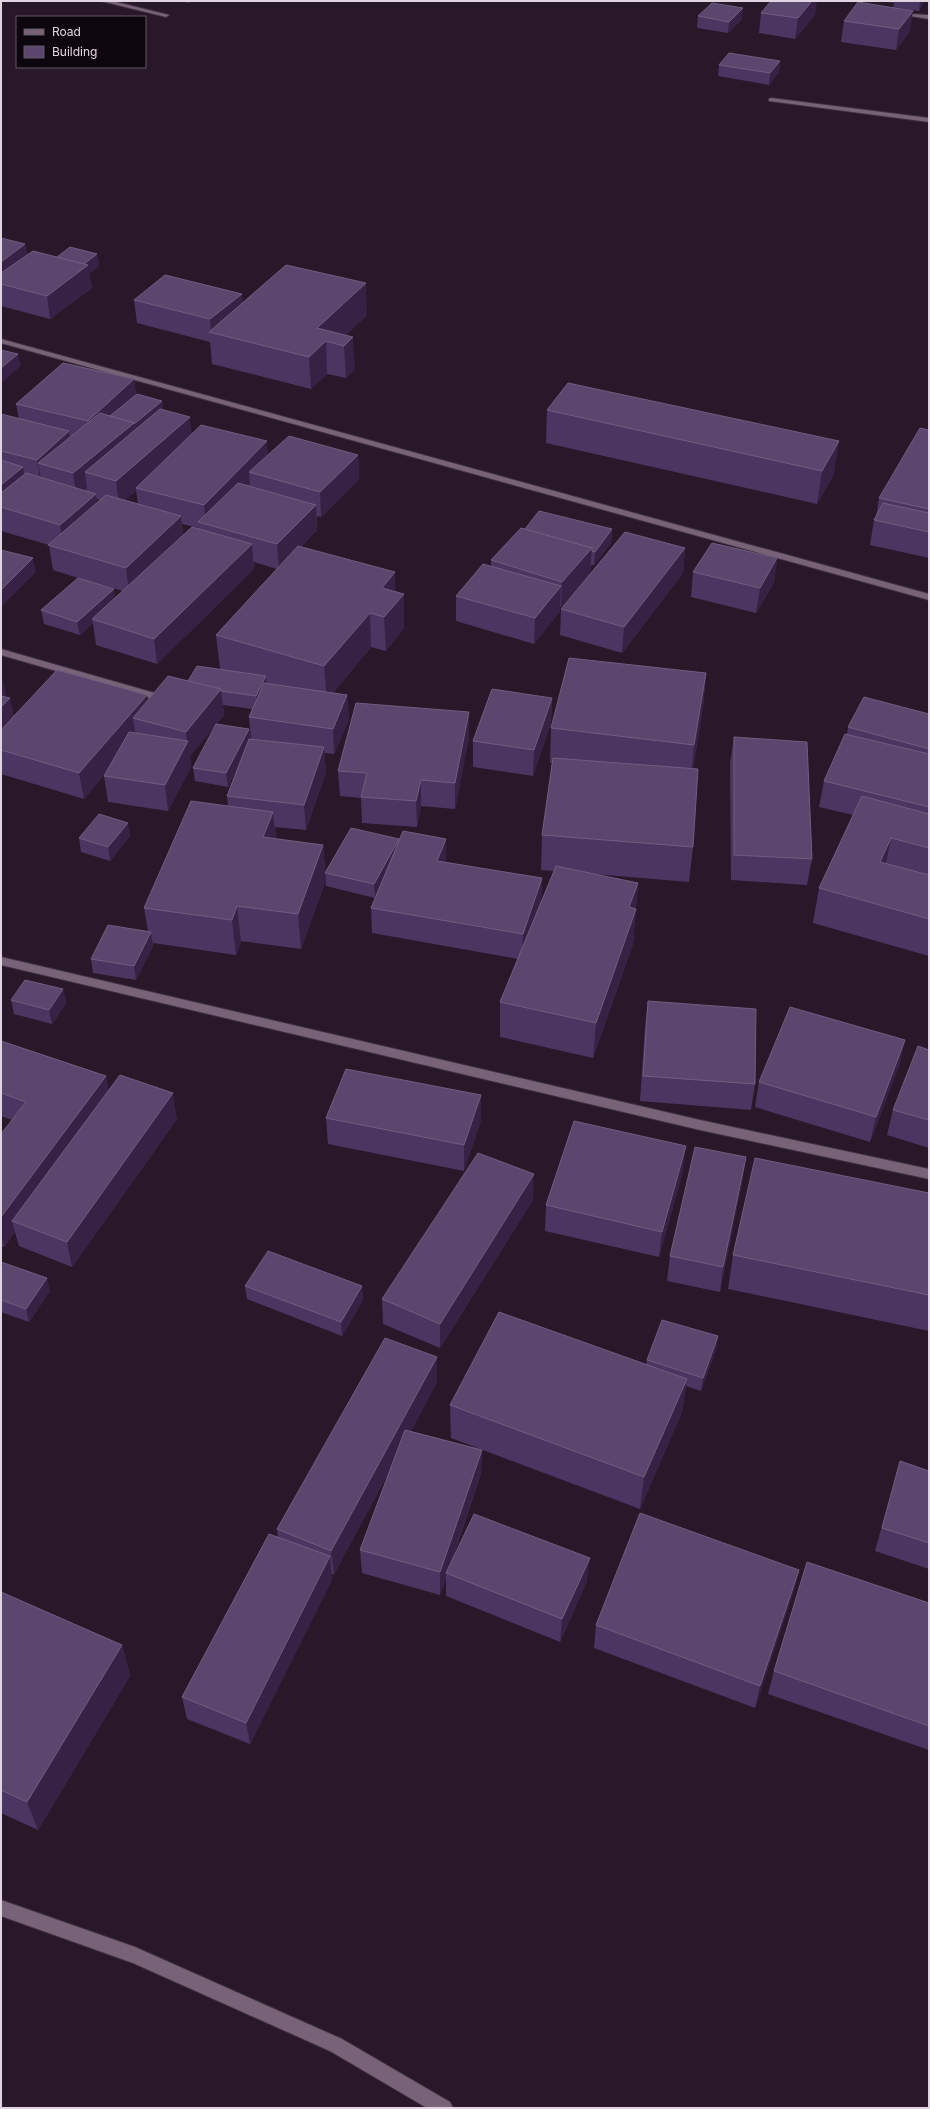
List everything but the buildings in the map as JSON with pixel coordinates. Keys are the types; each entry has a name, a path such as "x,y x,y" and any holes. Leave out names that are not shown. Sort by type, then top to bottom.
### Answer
{"street":[{"path":"104,1 166,15"},
{"path":"912,15 929,17"},
{"path":"771,100 929,120"},
{"path":"1,341 929,598"},
{"path":"73,373 85,364"},
{"path":"1,652 154,696"},
{"path":"1,961 700,1125 929,1174"},
{"path":"1,1908 135,1955 336,2045 444,2108"}]}
